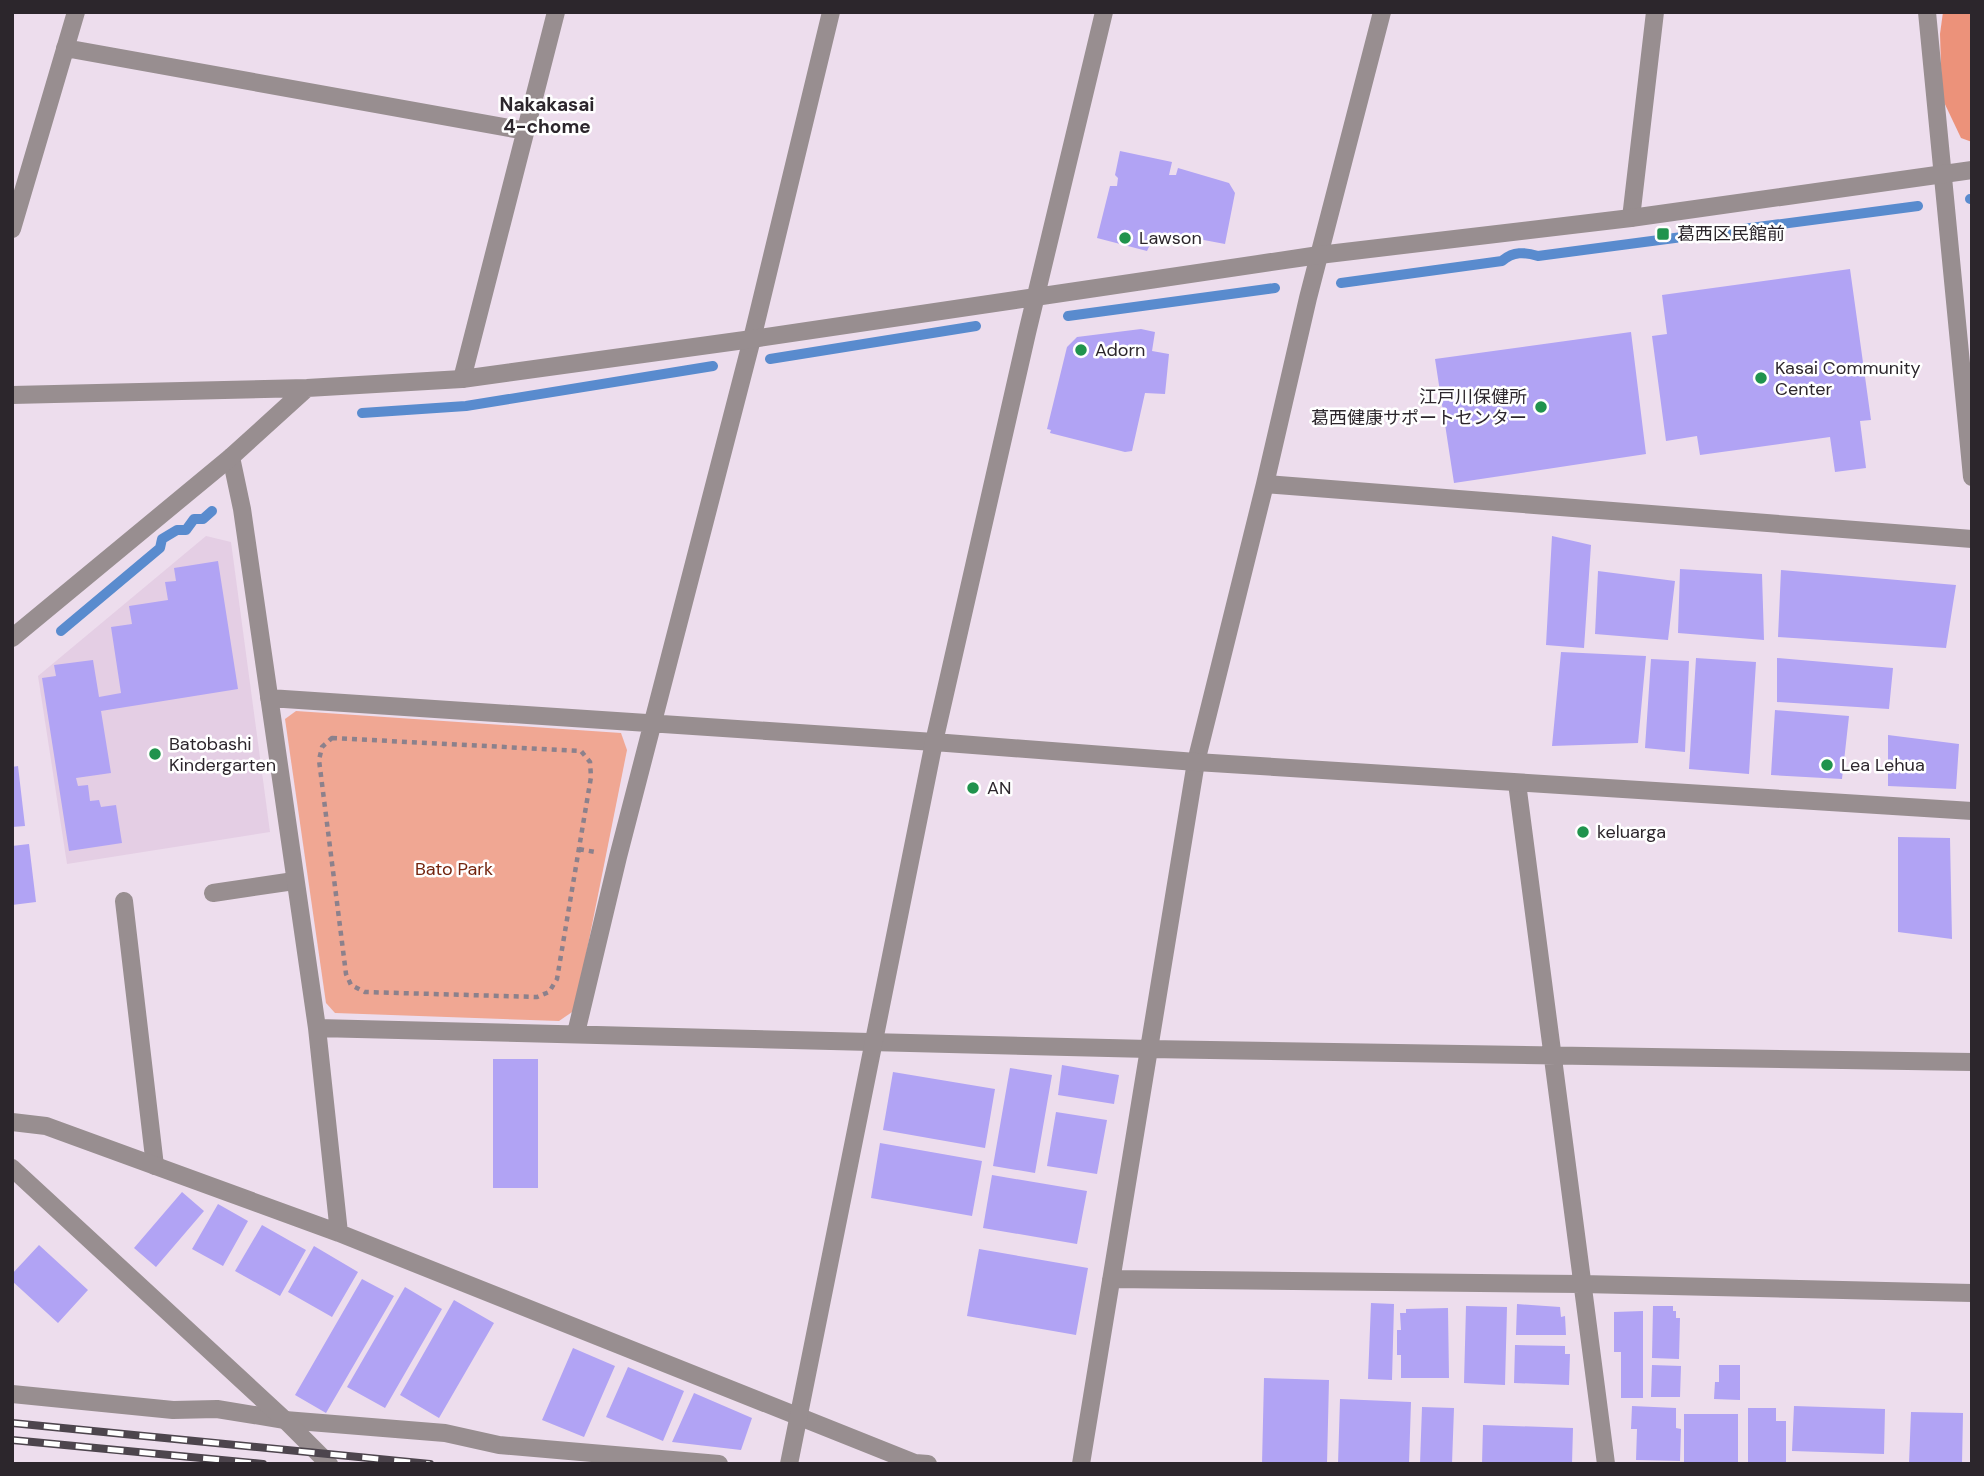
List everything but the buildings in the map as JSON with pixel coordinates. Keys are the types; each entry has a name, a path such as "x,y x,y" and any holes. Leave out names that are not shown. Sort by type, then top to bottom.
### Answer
{"street":[{"path":"12,229 76,12"},
{"path":"462,379 556,12"},
{"path":"576,1033 652,724 752,339 831,12"},
{"path":"789,1464 934,742 1104,12"},
{"path":"1082,1464 1196,762 1319,255 1382,12"},
{"path":"1632,218 1655,12"},
{"path":"1927,12 1972,477"},
{"path":"65,48 526,131"},
{"path":"12,395 307,388 462,379 1319,255 1632,218 1972,170"},
{"path":"12,638 231,457 307,388"},
{"path":"231,457 242,509 317,1028 339,1233"},
{"path":"1265,484 1972,539"},
{"path":"269,698 1196,762 1972,811"},
{"path":"1517,783 1605,1464"},
{"path":"213,893 294,881"},
{"path":"124,901 155,1166"},
{"path":"317,1028 1149,1049 1972,1062"},
{"path":"12,1122 46,1126 339,1233 915,1462 928,1464"},
{"path":"12,1168 285,1420 329,1464"},
{"path":"1111,1279 1582,1284 1972,1293"},
{"path":"12,1394 173,1410 217,1409 285,1420 445,1433 499,1445 719,1464"}],"path":[{"path":"332,738 581,751 590,762 591,777 557,979 549,992 537,997 365,992 351,985 346,974 319,760 321,747 332,738"}],"shaded area":[{"path":"1943,12 1972,12 1972,142 1961,138 1942,98 1940,34"},
{"name":"Batobashi Kindergarten","path":"206,536 231,542 270,832 67,864 38,676"}],"green space":[{"name":"Bato Park","path":"296,711 621,733 627,750 575,1010 559,1021 335,1013 326,1003 285,719"}],"waterway":[{"path":"1341,283 1502,261 1519,253 1538,256 1918,206"},
{"path":"1068,316 1275,288"},
{"path":"770,359 976,326"},
{"path":"362,413 466,406 713,366"},
{"path":"61,631 160,548 162,539 177,530 186,530 194,519 203,519 212,511"}],"railway":[{"path":"12,1423 430,1464"},
{"path":"12,1440 263,1464"}],"place":[{"name":"葛西区民館前","path":"1663,234"},
{"name":"Lawson","path":"1125,238"},
{"name":"Adorn","path":"1081,350"},
{"name":"Kasai Community Center","path":"1761,378"},
{"name":"江戸川保健所 葛西健康サポートセンター","path":"1541,407"},
{"name":"Batobashi Kindergarten","path":"155,754"},
{"name":"Lea Lehua","path":"1827,765"},
{"name":"AN","path":"973,788"},
{"name":"keluarga","path":"1583,832"}],"district":[{"name":"Nakakasai 4-chome","path":"547,115"}]}
